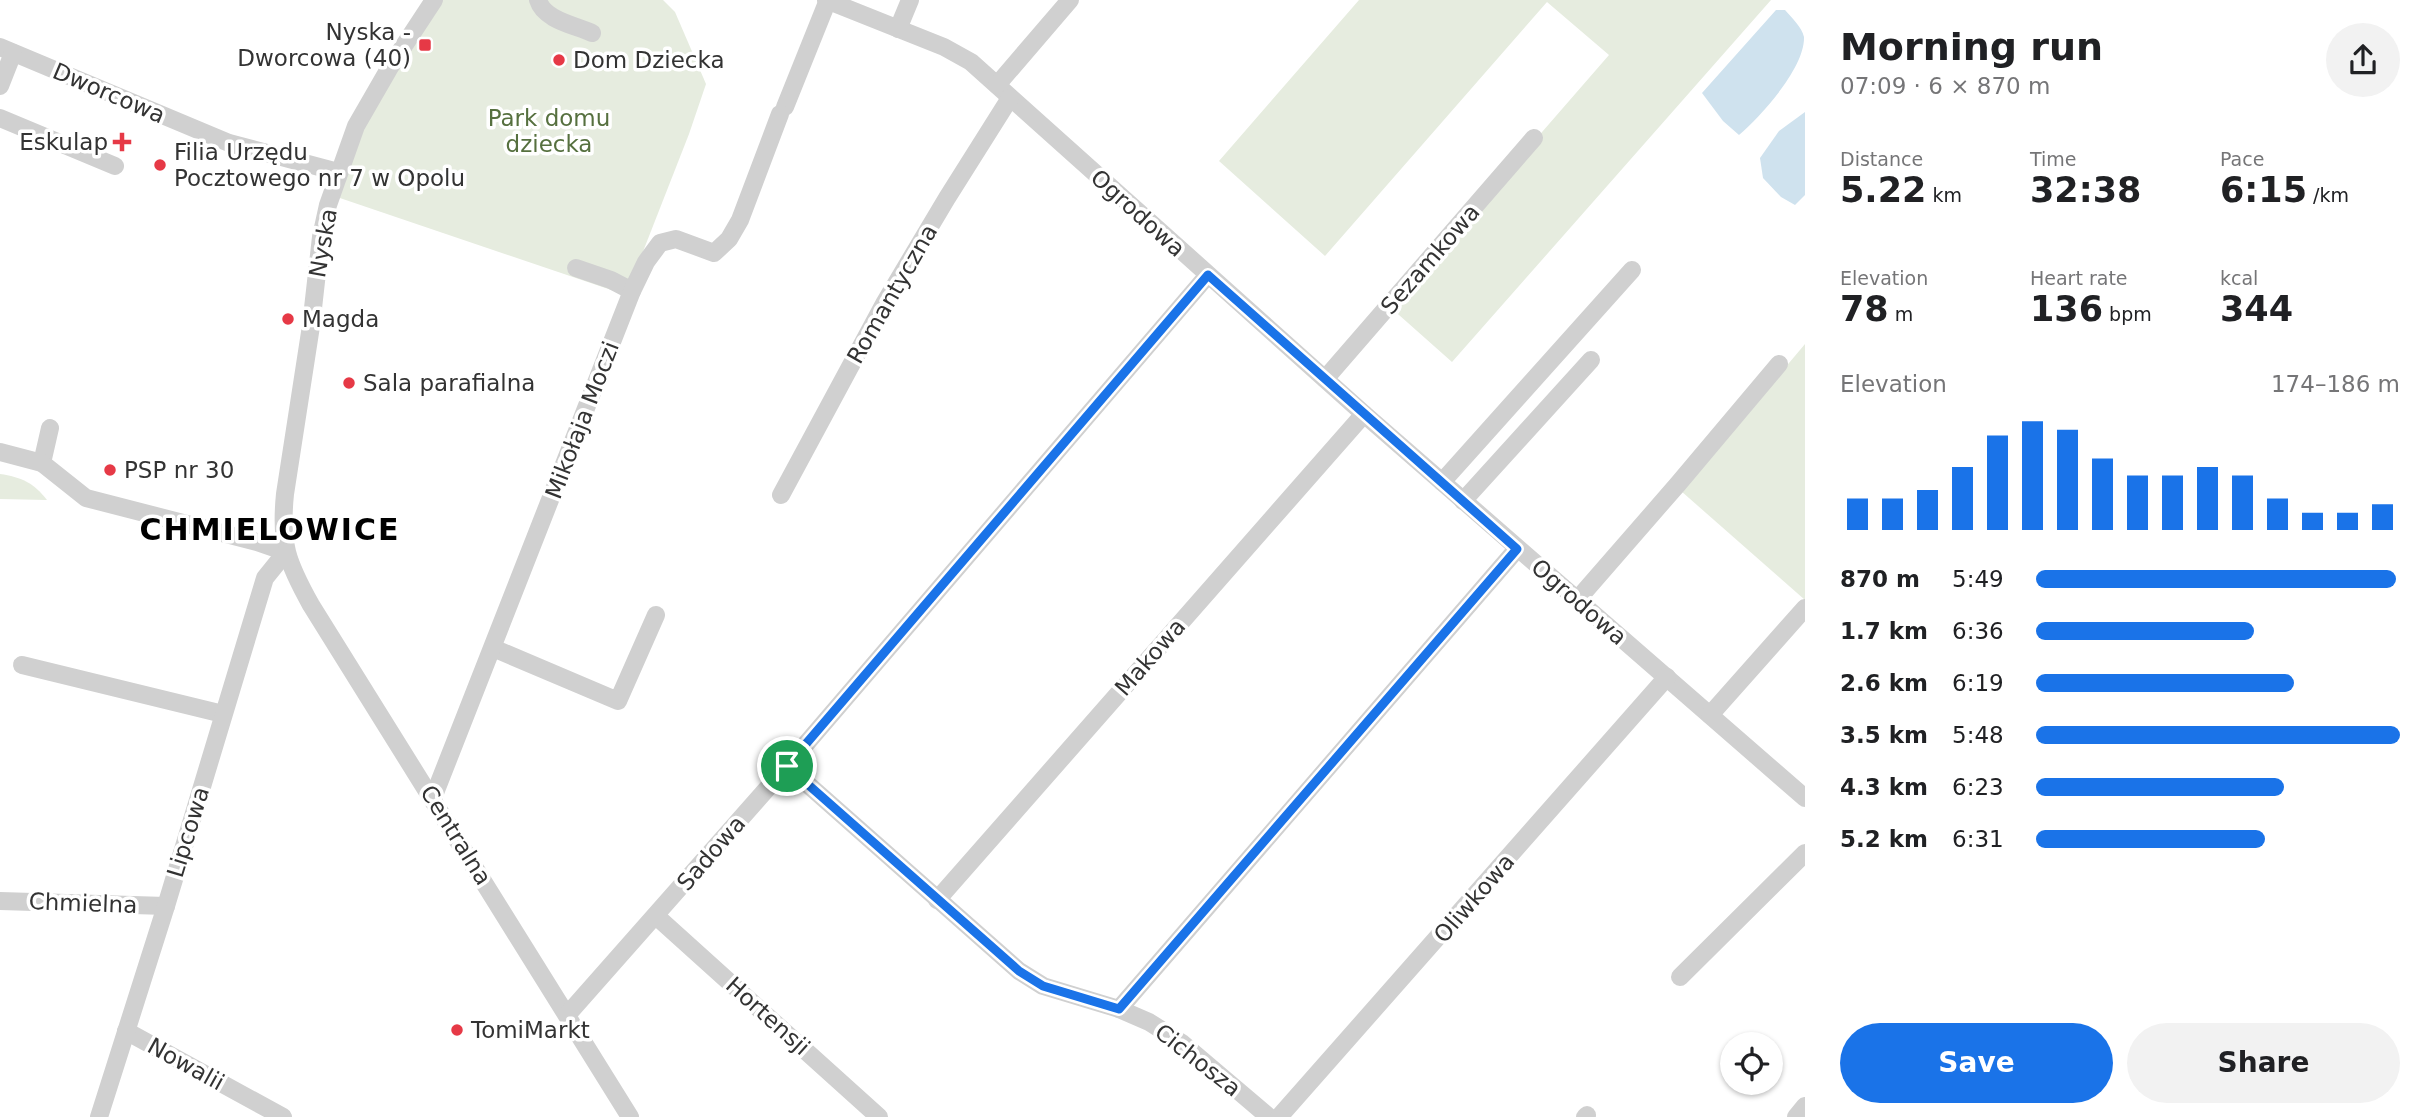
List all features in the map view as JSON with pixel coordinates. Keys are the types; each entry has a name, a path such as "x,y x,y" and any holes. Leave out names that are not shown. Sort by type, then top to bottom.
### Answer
{"street":[{"name":"Nyska","path":"286,552 283,516 285,495 311,326 321,237 338,172 356,126 375,91 434,0"},
{"path":"538,0 541,10 592,33"},
{"name":"Ogrodowa","path":"827,0 944,47 971,62 1364,414 1805,798"},
{"name":"Mikołaja Moczi","path":"433,798 632,291 646,262 660,243 676,239 713,253 729,239 740,220 827,0"},
{"path":"898,29 910,0"},
{"path":"997,85 1070,0"},
{"name":"Dworcowa","path":"7,50 229,143 338,172"},
{"path":"0,86 7,50"},
{"name":"Romantyczna","path":"781,495 885,302 1010,98"},
{"path":"0,118 115,166"},
{"name":"Sezamkowa","path":"1325,379 1534,138"},
{"path":"576,268 611,280 632,291"},
{"path":"1442,482 1632,270"},
{"name":"Sadowa","path":"568,1014 787,766 1208,275"},
{"path":"1463,501 1591,360"},
{"path":"1577,600 1779,364"},
{"name":"Makowa","path":"937,900 1364,414"},
{"path":"41,463 50,428"},
{"path":"0,452 41,463 86,498 286,552"},
{"path":"1119,1009 1517,549"},
{"name":"Lipcowa","path":"99,1117 265,578 286,552"},
{"name":"Centralna","path":"286,552 290,568 311,604 631,1117"},
{"path":"1710,715 1805,608"},
{"path":"493,648 618,701 656,615"},
{"path":"22,665 223,714"},
{"name":"Oliwkowa","path":"1279,1117 1667,677"},
{"name":"Cichosza","path":"787,766 1019,971 1043,986 1119,1009 1149,1022 1182,1043 1269,1117"},
{"path":"1680,977 1805,853"},
{"name":"Chmielna","path":"0,901 166,906"},
{"name":"Hortensji","path":"656,916 879,1117"},
{"name":"Nowalii","path":"126,1031 283,1117"},
{"path":"1796,1117 1805,1106"}],"green space":[{"name":"Park domu dziecka","path":"434,0 663,0 675,12 706,84 626,295 331,195 338,172"},
{"path":"1359,0 1771,0 1452,362 1390,307 1609,55 1547,2 1325,256 1219,161"},
{"path":"1805,344 1805,600 1681,491"},
{"path":"0,474 26,482 47,500 0,499"}],"water":[{"path":"1776,10 1785,10 1799,26 1804,37 1802,49 1790,77 1759,116 1739,135 1723,121 1702,93"},
{"path":"1805,112 1805,195 1795,205 1781,197 1763,178 1760,158 1779,131"}],"place":[{"name":"Nyska - Dworcowa (40)","path":"425,45"},
{"name":"Dom Dziecka","path":"559,60"},
{"name":"Eskulap","path":"122,142"},
{"name":"Filia Urzędu Pocztowego nr 7 w Opolu","path":"160,165"},
{"name":"Magda","path":"288,319"},
{"name":"Sala parafialna","path":"349,383"},
{"name":"PSP nr 30","path":"110,470"},
{"name":"TomiMarkt","path":"457,1030"}],"district":[{"name":"CHMIELOWICE","path":"270,530"}],"route":[{"path":"1208,275 1517,549 1119,1009 1043,986 1019,971 787,766 1208,275"}]}
